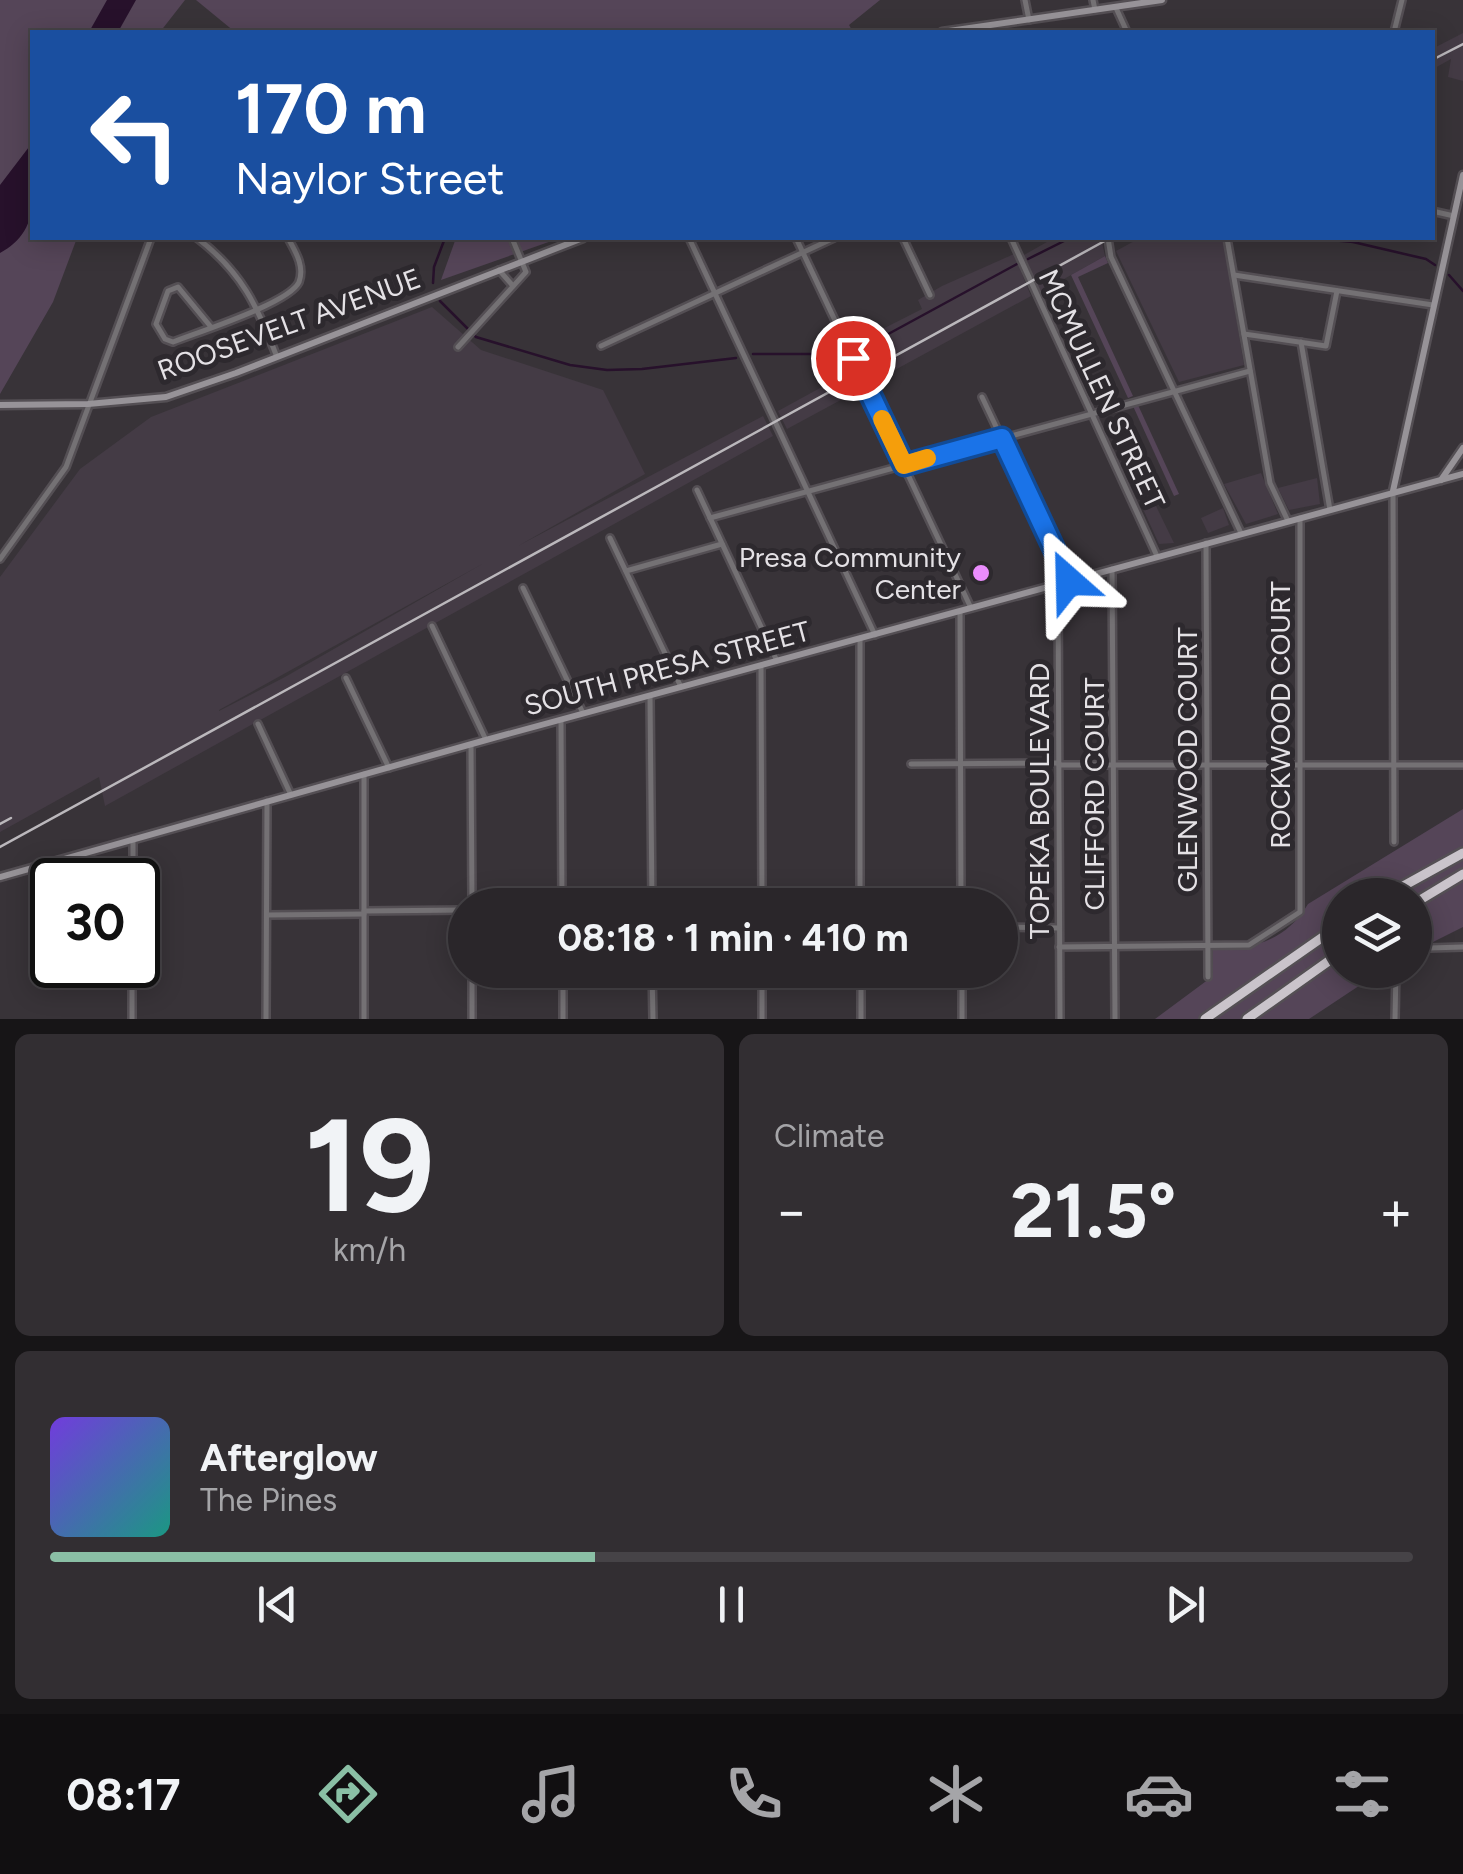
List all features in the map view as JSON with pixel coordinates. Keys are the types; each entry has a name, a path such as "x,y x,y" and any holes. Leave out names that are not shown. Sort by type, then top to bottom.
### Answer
{"highway":[{"path":"1417,878 1463,851"},
{"path":"1432,893 1463,875"},
{"path":"1206,1019 1322,938"},
{"path":"1248,1019 1322,966"}],"main road":[{"path":"957,30 1160,0"},
{"path":"1393,492 1463,175"},
{"name":"ROOSEVELT AVENUE","path":"2,404 88,404 166,397 578,240"},
{"path":"1441,480 1463,448"},
{"name":"SOUTH PRESA STREET","path":"0,877 471,744 1463,474"}],"street":[{"path":"1025,0 1029,20"},
{"path":"1092,0 1095,10"},
{"path":"1394,30 1402,0"},
{"path":"1115,7 1126,30"},
{"path":"1016,22 1019,30"},
{"path":"1435,212 1454,216"},
{"path":"0,559 62,474 151,240"},
{"path":"199,240 239,277 277,357"},
{"path":"211,327 188,296 176,286 168,291 157,319 158,329 165,339 174,342 211,327 257,308 290,293 299,281 299,260 289,240"},
{"path":"458,347 526,272 513,240"},
{"path":"690,240 875,634"},
{"path":"797,240 971,608"},
{"path":"600,346 829,240"},
{"path":"904,240 930,295"},
{"name":"MCMULLEN STREET","path":"1011,240 1158,556"},
{"path":"1108,240 1112,258 1241,534"},
{"path":"1227,240 1270,484 1288,521"},
{"path":"498,270 513,286"},
{"path":"1234,275 1434,306"},
{"path":"1244,334 1326,346 1337,291"},
{"path":"1301,342 1330,510"},
{"path":"710,518 1250,370"},
{"path":"982,397 1069,581"},
{"path":"697,490 777,661"},
{"path":"1393,492 1394,842"},
{"name":"ROCKWOOD COURT","path":"1209,946 1250,946 1300,912 1300,518"},
{"path":"610,538 681,687"},
{"name":"GLENWOOD COURT","path":"1206,543 1208,977"},
{"path":"626,570 722,544"},
{"name":"CLIFFORD COURT","path":"1112,569 1114,1019"},
{"name":"TOPEKA BOULEVARD","path":"1058,584 1060,1019"},
{"path":"523,588 583,714"},
{"path":"960,611 962,888"},
{"path":"432,626 486,740"},
{"path":"860,638 860,888"},
{"path":"761,665 762,888"},
{"path":"346,678 389,768"},
{"path":"650,696 652,888"},
{"path":"561,720 562,888"},
{"path":"258,724 291,795"},
{"path":"471,744 472,888"},
{"path":"911,764 1463,765"},
{"path":"364,774 364,1019"},
{"path":"266,1019 267,801"},
{"path":"133,839 133,858"},
{"path":"266,915 448,910"},
{"path":"1018,927 1059,928"},
{"path":"1059,947 1209,946"},
{"path":"1432,948 1463,947"},
{"path":"132,988 132,1019"},
{"path":"472,988 472,1019"},
{"path":"563,988 563,1019"},
{"path":"652,988 652,1019"},
{"path":"762,988 762,1019"},
{"path":"860,988 861,1019"},
{"path":"962,988 962,1019"},
{"path":"1395,1019 1396,988"}],"shaded area":[{"path":"0,0 185,0 162,30 30,30 30,240 76,240 53,302 0,394"},
{"path":"107,0 136,0 119,30 90,30"},
{"path":"196,0 880,0 849,25 852,30 233,30"},
{"path":"1463,33 1463,81 1448,77 1451,59 1435,68 1435,47"},
{"path":"30,146 28,224 20,237 0,253 0,185"},
{"path":"455,240 554,240 441,280"},
{"path":"1050,240 1101,240 1105,256 1039,293 1024,255"},
{"path":"1136,240 1223,240 1244,365 1179,382 1116,251"},
{"path":"1014,254 1031,296 871,383 851,345 922,309 918,300 942,286"},
{"path":"1105,256 1108,263 1078,277 1133,396 1128,398 1071,275"},
{"path":"432,307 481,350 603,390 645,474 518,546 763,416 773,436 105,806 99,777 0,832 0,577 80,469 151,417","holes":["484,563 285,677 219,711"]},
{"path":"853,370 863,388 787,429 778,411"},
{"path":"1138,405 1179,494 1174,496 1133,406"},
{"path":"1261,473 1278,514 1246,524 1224,484"},
{"path":"1317,478 1320,504 1289,510 1278,488"},
{"path":"1156,506 1174,543 1159,544 1143,509"},
{"path":"1223,508 1229,525 1208,533 1201,518"},
{"path":"1463,809 1463,927 1432,942 1432,878 1350,878"},
{"path":"1322,895 1322,988 1356,988 1309,1019 1155,1019 1213,976 1213,950 1242,948 1279,935 1308,904"}],"waterway":[{"path":"433,283 434,267 444,240"},
{"path":"1028,259 1066,240"},
{"path":"1331,240 1426,259 1435,265"},
{"path":"857,351 1017,264"},
{"path":"1449,275 1463,291"},
{"path":"440,301 476,337 570,365 642,369 736,358"},
{"path":"753,354 844,354"}],"railway":[{"path":"1435,58 1463,44"},
{"path":"0,847 1106,240"},
{"path":"0,824 11,818"}],"slow traffic":[{"path":"882,419 904,465 927,458"}],"place":[{"name":"Presa Community Center","path":"981,573"}],"route":[{"path":"853,358 904,465 1002,438 1069,581"}]}
